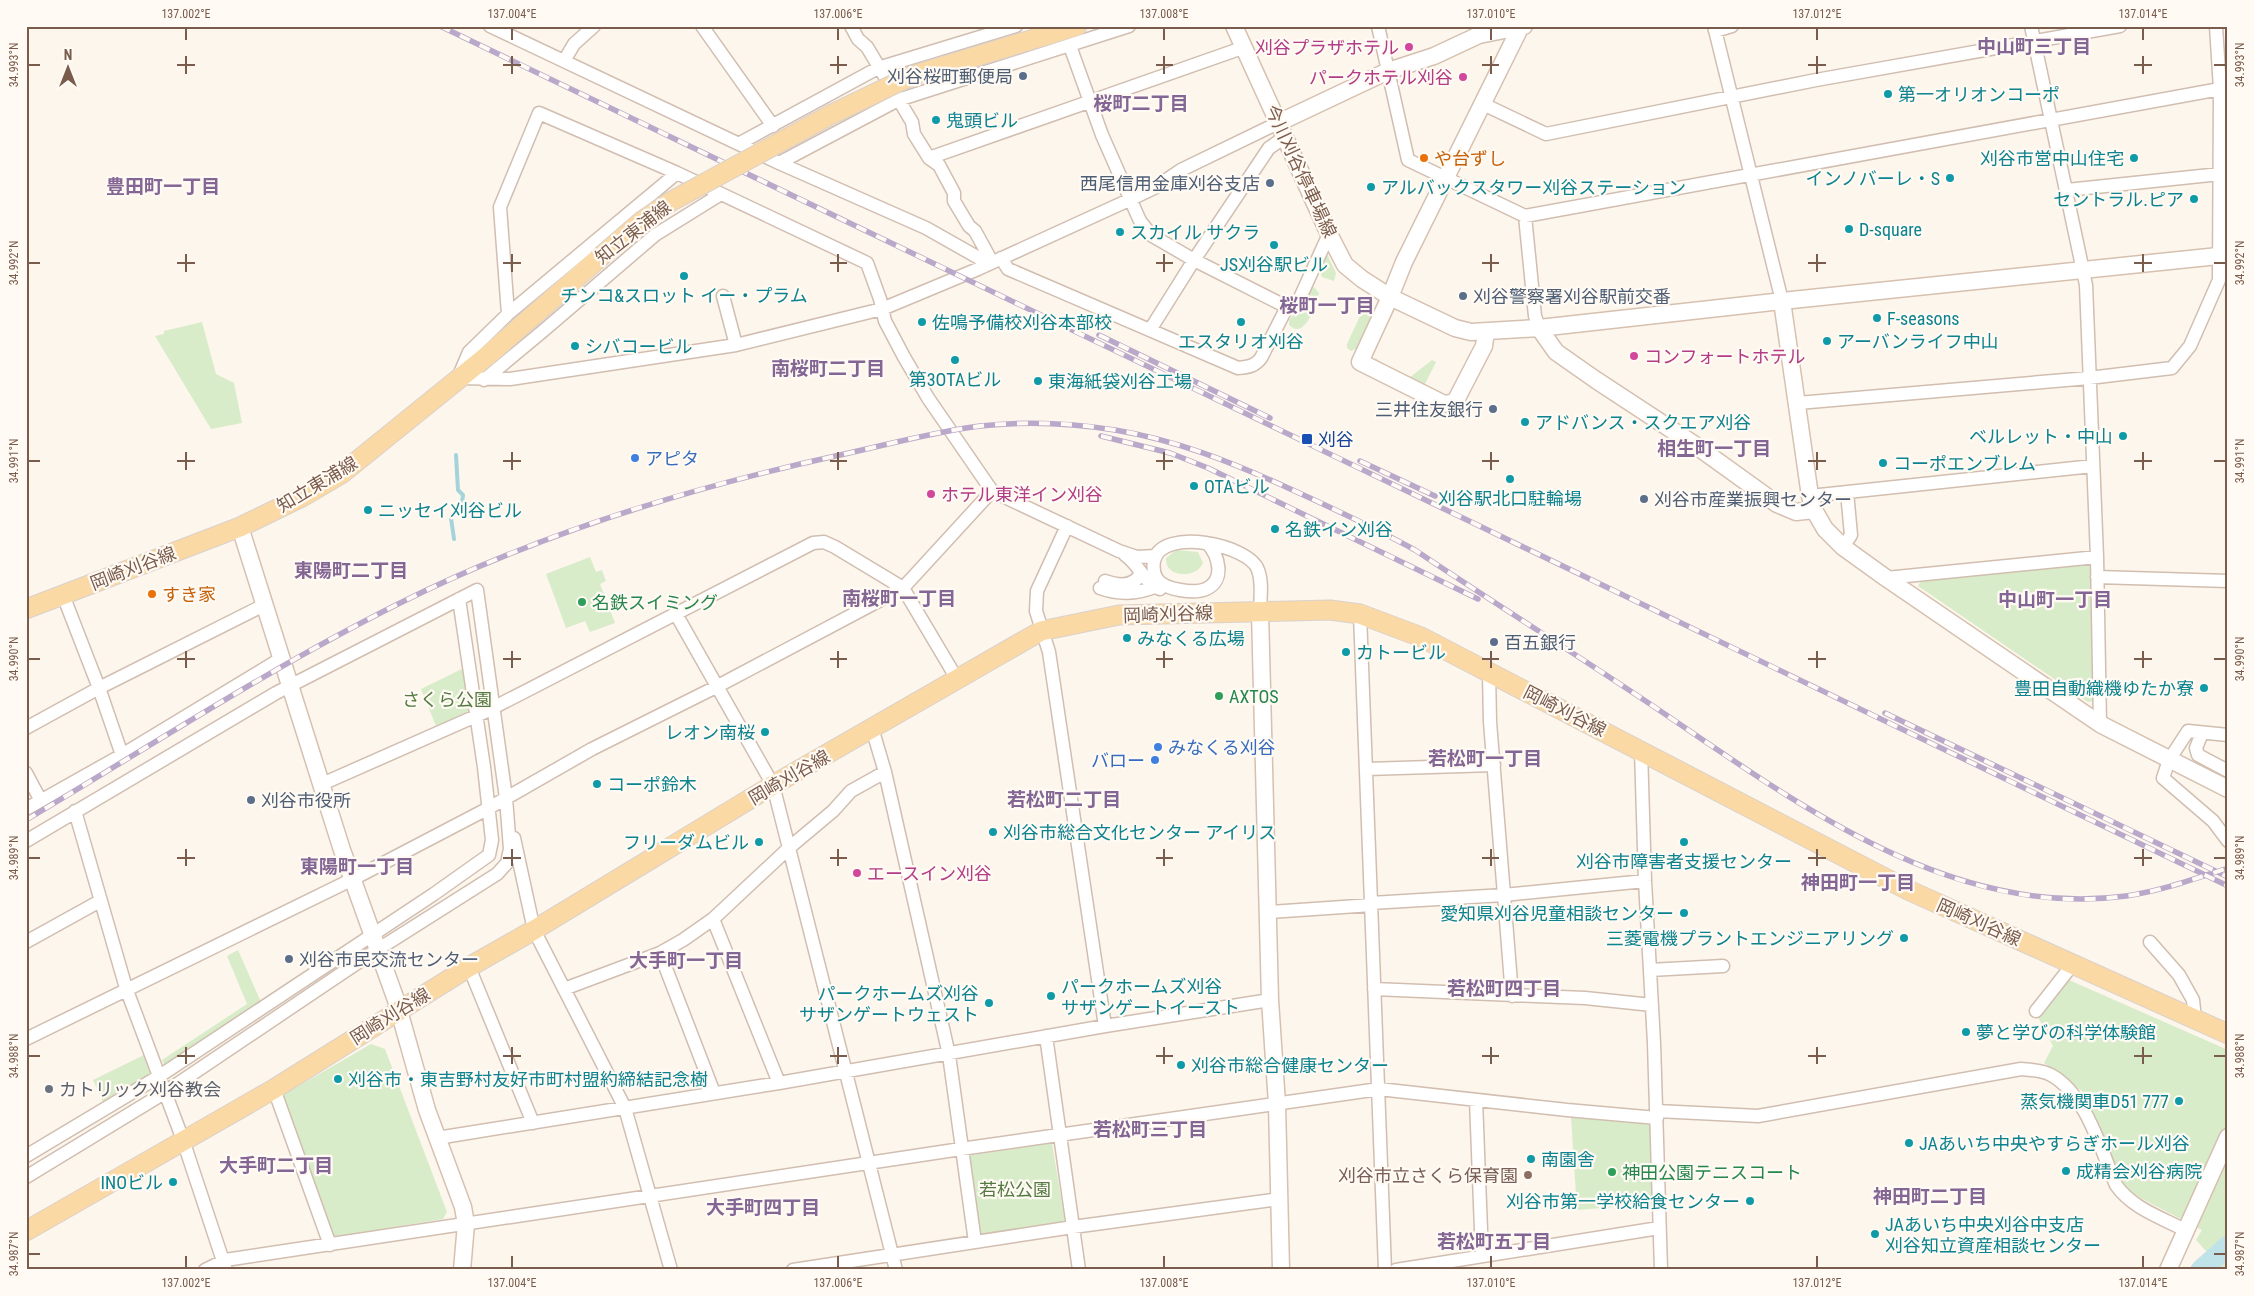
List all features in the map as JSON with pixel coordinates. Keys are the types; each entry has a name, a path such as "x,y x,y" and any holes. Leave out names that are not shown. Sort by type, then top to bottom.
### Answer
{"main road":[{"name":"知立東浦線","path":"240,527 302,497 341,474 487,356 642,221 687,192 860,100 911,76 1077,26"},
{"name":"岡崎刈谷線","path":"26,609 240,527"},
{"name":"岡崎刈谷線","path":"26,1231 274,1089 469,967 534,930 773,785 1041,631 1119,615 1330,610 1360,614 1421,637 1908,890 2228,1034"}],"street":[{"path":"490,26 779,163 926,228 978,258 997,260"},
{"path":"702,26 773,126"},
{"path":"851,26 858,39 868,47 878,68 912,122 914,134 929,158 939,165 954,193 954,201 969,226 997,260 1008,268 1150,330 1238,368 1256,364 1279,325 1287,307 1298,300 1329,234"},
{"path":"740,143 878,68 1016,26"},
{"path":"779,163 898,100 1129,26"},
{"name":"今川刈谷停車場線","path":"1234,26 1329,234 1346,265 1390,297 1455,328 1471,332 1539,328 2224,256"},
{"path":"1378,26 1408,160 1525,216 2050,122 2220,89"},
{"path":"677,173 508,314 468,352 458,378 510,379 736,345 882,309 997,260 1129,200 1156,187 1181,170 1282,130 1388,71 1434,56 1479,35 1522,26"},
{"path":"1486,332 1484,346 1455,402 1444,404 1360,362 1404,262 1522,26"},
{"path":"1732,26 1714,28 1782,301 1812,503 1825,528 1843,547 1886,578 2100,724 2228,789"},
{"path":"2031,26 2050,122 2084,271 2097,558 2100,724"},
{"path":"1484,104 1546,134 1934,58 2120,26"},
{"path":"1798,403 2089,378 2172,368 2190,346 2219,280 2224,256 2220,174 2224,156 2216,26"},
{"path":"564,61 574,44 591,27"},
{"path":"1070,46 1129,200 1140,221 1151,235 1194,260 1287,307"},
{"path":"929,158 1244,47"},
{"path":"508,314 500,208 539,112 677,173 867,263 885,321 918,382 992,492 1119,551 1134,560 1141,572 1155,587 1162,590 1205,590 1213,585 1218,574 1219,562 1216,553 1208,544"},
{"path":"1150,330 1194,260 1282,130"},
{"path":"2067,190 2220,174"},
{"path":"484,380 655,235 721,194"},
{"path":"1525,216 1535,316 1539,328 1556,352 1695,445 1777,504 1796,512 1812,503 1847,492 2093,466"},
{"path":"723,296 736,345"},
{"path":"26,1039 126,988 353,879 487,809 592,748 716,687 902,588 992,492"},
{"path":"1843,547 1851,535 1847,492"},
{"path":"1067,526 1037,591 1036,611 1049,652 1105,1026"},
{"path":"240,527 353,879 399,1010 437,1138 463,1207 466,1224 462,1270"},
{"path":"322,784 494,708 814,543 824,542 902,588 957,679"},
{"path":"1175,590 1157,580 1154,572 1155,556 1166,545 1176,542 1208,544 1240,554 1252,560 1258,570 1260,583 1270,1000 1276,1104 1281,1270"},
{"path":"1119,551 1137,557 1155,556"},
{"path":"1886,578 2097,558"},
{"path":"1141,572 1139,578 1129,584 1102,584 1114,593 1127,594 1155,587"},
{"path":"2097,577 2228,581"},
{"path":"26,841 290,685 477,590 506,798 510,849 506,863 497,874 378,950 164,1092 26,1177"},
{"path":"63,595 99,688 122,755"},
{"path":"26,1156 158,1077 489,855 492,840 487,809 484,767 459,599"},
{"path":"26,728 99,688 264,605"},
{"path":"676,614 773,785 896,1270"},
{"path":"1360,614 1385,1270"},
{"path":"26,809 122,755 282,658"},
{"path":"1489,672 1494,765 1512,996"},
{"path":"872,728 879,746 949,1055 975,1242"},
{"path":"2228,735 2188,731 2169,760 2163,778 2213,821 2228,841"},
{"path":"2202,733 2196,748 2198,755 2228,771"},
{"path":"1641,750 1645,881 1657,1115 1661,1270"},
{"path":"1367,769 1494,765"},
{"path":"564,989 660,953 683,940 713,919 790,847 833,811 851,791 885,772"},
{"path":"26,773 41,801"},
{"path":"506,798 534,930 625,1108 671,1270"},
{"path":"75,811 126,988 183,1140 225,1265"},
{"path":"1269,912 1645,881"},
{"path":"26,942 100,901"},
{"path":"713,919 779,1083"},
{"path":"2150,942 2179,975 2193,1000 2195,1019"},
{"path":"660,953 714,1093"},
{"path":"2036,1011 2073,964"},
{"path":"1650,970 1723,966"},
{"path":"469,967 533,1124"},
{"path":"1374,989 1585,998 1652,1004"},
{"path":"437,1138 533,1124 949,1055 1105,1026 1270,1000"},
{"path":"1046,1036 1058,1134 1079,1270"},
{"path":"205,1270 330,1245 650,1195 1058,1134 1379,1089 1476,1100 1657,1115 1758,1116 2020,1069 2036,1070 2051,1075 2075,1096 2083,1109 2116,1185 2123,1195 2134,1204 2185,1230"},
{"path":"274,1089 330,1245"},
{"path":"1476,1100 1482,1256"},
{"path":"2168,1270 2228,1137"},
{"path":"793,1270 1073,1227 1279,1199"},
{"path":"1396,1270 1659,1228"}],"green space":[{"path":"1328,256 1336,273 1334,281 1322,277 1320,272 1324,257"},
{"path":"1314,287 1319,293 1309,319 1305,325 1295,329 1289,325 1289,320 1301,306 1309,289"},
{"path":"1364,303 1372,306 1372,317 1357,348 1351,351 1347,348 1347,344 1360,316 1358,308 1360,304"},
{"path":"202,322 216,374 234,383 242,423 211,429 155,336 164,334 164,331"},
{"path":"1376,358 1383,365 1373,360"},
{"path":"1432,360 1436,362 1424,386 1397,372 1409,378"},
{"path":"1176,550 1198,552 1203,563 1200,568 1188,574 1175,573 1167,565 1166,558"},
{"name":"名鉄スイミング","path":"590,557 596,572 602,570 606,581 600,584 615,623 590,632 585,621 566,628 546,574"},
{"path":"2086,564 2090,567 2093,701 2088,702 1918,586 1922,579"},
{"name":"さくら公園","path":"464,668 469,711 436,726 421,689"},
{"path":"238,950 261,1002 165,1067 162,1060 247,1004 227,956"},
{"path":"2069,980 2228,1050 2228,1270 2210,1270 2217,1263 2196,1240 2202,1230 2127,1191 2119,1179 2082,1091 2044,1063 2053,1046 2038,1017"},
{"path":"371,1044 385,1049 447,1212 443,1219 334,1237 283,1095"},
{"path":"144,1055 151,1074 104,1104 93,1080"},
{"name":"神田公園テニスコート","path":"1571,1117 1652,1125 1654,1204 1577,1210"},
{"name":"若松公園","path":"1052,1143 1065,1222 978,1235 966,1156"}],"waterway":[{"path":"456,455 458,490 463,495 461,511"},
{"path":"451,518 454,539"},
{"path":"2201,1270 2228,1246"}],"railway":[{"path":"440,26 2228,886"},
{"path":"1099,335 1270,418"},
{"path":"26,820 303,654 398,604 451,579 559,535 670,498 726,482 910,439 997,424 1048,424 1082,426 1138,434 1203,453 1265,478 1383,533 1415,550 1816,813 1874,845 1935,871 1996,890 2060,899 2139,894 2228,868"},
{"path":"1101,436 1170,453 1208,468 1478,599"},
{"path":"1360,461 1435,496"},
{"path":"1885,713 2228,877"}],"place":[{"name":"刈谷プラザホテル","path":"1409,47"},
{"name":"刈谷桜町郵便局","path":"1023,76"},
{"name":"パークホテル刈谷","path":"1463,77"},
{"name":"第一オリオンコーポ","path":"1888,94"},
{"name":"鬼頭ビル","path":"936,120"},
{"name":"や台ずし","path":"1424,158"},
{"name":"刈谷市営中山住宅","path":"2134,158"},
{"name":"インノバーレ・S","path":"1950,178"},
{"name":"西尾信用金庫刈谷支店","path":"1270,183"},
{"name":"アルバックスタワー刈谷ステーション","path":"1371,187"},
{"name":"セントラル.ピア","path":"2194,199"},
{"name":"D-square","path":"1849,229"},
{"name":"スカイル サクラ","path":"1120,232"},
{"name":"JS刈谷駅ビル","path":"1274,245"},
{"name":"チンコ&スロット イー・プラム","path":"684,276"},
{"name":"刈谷警察署刈谷駅前交番","path":"1463,296"},
{"name":"F-seasons","path":"1877,318"},
{"name":"佐鳴予備校刈谷本部校","path":"922,322"},
{"name":"エスタリオ刈谷","path":"1241,322"},
{"name":"アーバンライフ中山","path":"1827,341"},
{"name":"シバコービル","path":"575,346"},
{"name":"コンフォートホテル","path":"1634,356"},
{"name":"第3OTAビル","path":"955,360"},
{"name":"東海紙袋刈谷工場","path":"1038,381"},
{"name":"三井住友銀行","path":"1493,409"},
{"name":"アドバンス・スクエア刈谷","path":"1525,422"},
{"name":"ベルレット・中山","path":"2123,436"},
{"name":"刈谷","path":"1307,439"},
{"name":"アピタ","path":"635,458"},
{"name":"コーポエンブレム","path":"1883,463"},
{"name":"刈谷駅北口駐輪場","path":"1510,479"},
{"name":"OTAビル","path":"1194,486"},
{"name":"ホテル東洋イン刈谷","path":"931,494"},
{"name":"刈谷市産業振興センター","path":"1644,499"},
{"name":"ニッセイ刈谷ビル","path":"368,510"},
{"name":"名鉄イン刈谷","path":"1275,529"},
{"name":"すき家","path":"152,594"},
{"name":"名鉄スイミング","path":"582,602"},
{"name":"みなくる広場","path":"1127,638"},
{"name":"百五銀行","path":"1494,642"},
{"name":"カトービル","path":"1346,652"},
{"name":"豊田自動織機ゆたか寮","path":"2204,688"},
{"name":"AXTOS","path":"1219,696"},
{"name":"レオン南桜","path":"765,732"},
{"name":"みなくる刈谷","path":"1158,747"},
{"name":"バロー","path":"1155,760"},
{"name":"コーポ鈴木","path":"597,784"},
{"name":"刈谷市役所","path":"251,800"},
{"name":"刈谷市総合文化センター アイリス","path":"993,832"},
{"name":"フリーダムビル","path":"759,842"},
{"name":"刈谷市障害者支援センター","path":"1684,842"},
{"name":"エースイン刈谷","path":"857,873"},
{"name":"愛知県刈谷児童相談センター","path":"1684,913"},
{"name":"三菱電機プラントエンジニアリング","path":"1904,938"},
{"name":"刈谷市民交流センター","path":"289,959"},
{"name":"パークホームズ刈谷 サザンゲートイースト","path":"1051,996"},
{"name":"パークホームズ刈谷 サザンゲートウェスト","path":"989,1003"},
{"name":"夢と学びの科学体験館","path":"1966,1032"},
{"name":"刈谷市総合健康センター","path":"1181,1065"},
{"name":"刈谷市・東吉野村友好市町村盟約締結記念樹","path":"338,1079"},
{"name":"カトリック刈谷教会","path":"49,1089"},
{"name":"蒸気機関車D51 777","path":"2179,1101"},
{"name":"JAあいち中央やすらぎホール刈谷","path":"1909,1143"},
{"name":"南園舎","path":"1531,1159"},
{"name":"成精会刈谷病院","path":"2066,1171"},
{"name":"神田公園テニスコート","path":"1612,1172"},
{"name":"刈谷市立さくら保育園","path":"1528,1175"},
{"name":"INOビル","path":"173,1182"},
{"name":"刈谷市第一学校給食センター","path":"1750,1201"},
{"name":"JAあいち中央刈谷中支店 刈谷知立資産相談センター","path":"1875,1234"}],"district":[{"name":"中山町三丁目","path":"2034,46"},
{"name":"桜町二丁目","path":"1141,103"},
{"name":"豊田町一丁目","path":"163,186"},
{"name":"桜町一丁目","path":"1327,305"},
{"name":"南桜町二丁目","path":"828,368"},
{"name":"相生町一丁目","path":"1714,448"},
{"name":"東陽町二丁目","path":"351,570"},
{"name":"南桜町一丁目","path":"899,598"},
{"name":"中山町一丁目","path":"2055,599"},
{"name":"若松町一丁目","path":"1485,758"},
{"name":"若松町二丁目","path":"1064,799"},
{"name":"東陽町一丁目","path":"357,866"},
{"name":"神田町一丁目","path":"1858,882"},
{"name":"大手町一丁目","path":"686,960"},
{"name":"若松町四丁目","path":"1504,988"},
{"name":"若松町三丁目","path":"1150,1129"},
{"name":"大手町二丁目","path":"276,1165"},
{"name":"神田町二丁目","path":"1930,1196"},
{"name":"大手町四丁目","path":"763,1207"},
{"name":"若松町五丁目","path":"1494,1241"}]}
